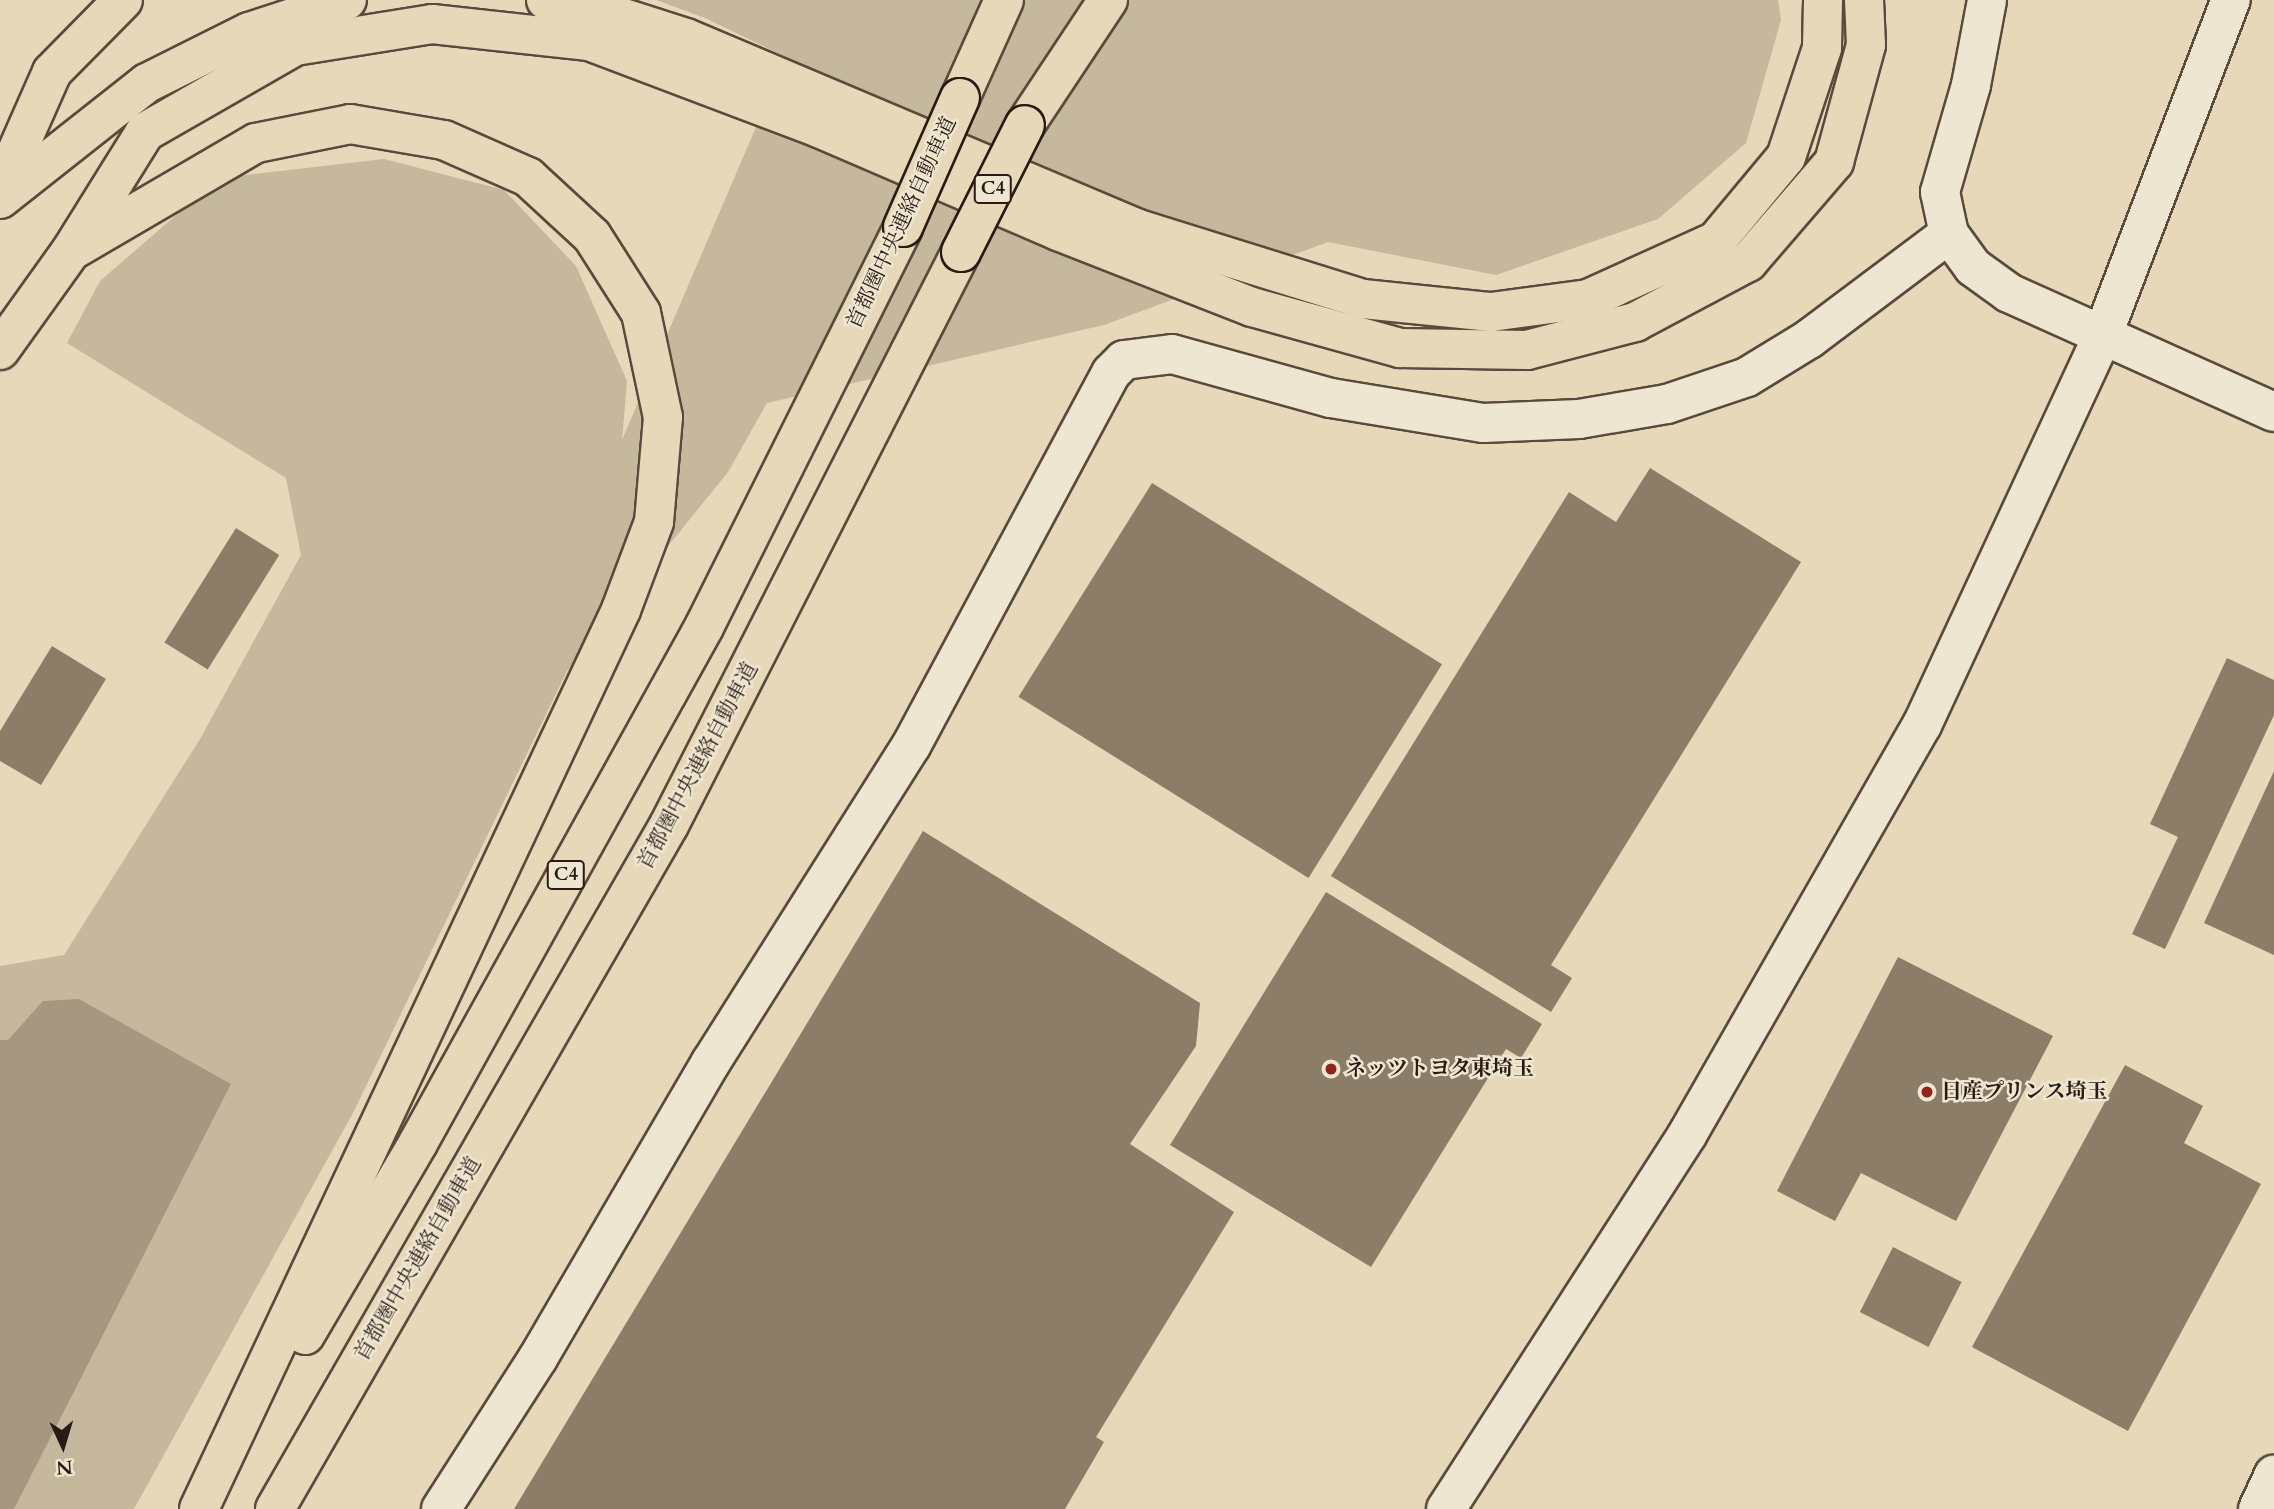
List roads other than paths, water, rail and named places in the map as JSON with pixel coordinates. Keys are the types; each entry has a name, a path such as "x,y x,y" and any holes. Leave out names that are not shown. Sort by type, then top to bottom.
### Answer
{"highway":[{"path":"0,190 52,72 123,0"},
{"path":"0,199 147,83 249,32 347,0"},
{"path":"546,0 576,4 687,38 1138,229 1363,299 1491,312 1588,299 1716,241 1787,157 1822,48 1823,0"},
{"name":"首都圏中央連絡自動車道","path":"201,1509 418,1143 704,627 903,227 1004,0"},
{"name":"首都圏中央連絡自動車道","path":"275,1509 669,825 1025,125 1078,0"},
{"path":"1025,125 1108,0"},
{"path":"0,350 71,251 145,132 295,46 432,24 589,41 819,128 1058,231 1252,307 1399,348 1527,350 1635,322 1748,262 1834,162 1866,45 1864,0"},
{"path":"71,251 256,143 350,124 443,139 528,177 592,236 641,313 663,416 654,522 621,610 201,1509"}],"street":[{"path":"1987,0 1971,85 1940,192 1949,234 1973,267 2009,293 2274,412"},
{"path":"1446,1509 1687,1135 1922,725 2102,337 2231,0"},
{"path":"441,1509 538,1358 711,1062 911,746 1111,373 1124,360 1171,354 1250,378 1406,413 1483,423 1579,419 1667,404 1747,377 1809,338 1949,234"},
{"path":"2258,1509 2274,1474"}],"place":[{"name":"ネッツトヨタ東埼玉","path":"1331,1069"},
{"name":"日産プリンス埼玉","path":"1927,1092"}]}
